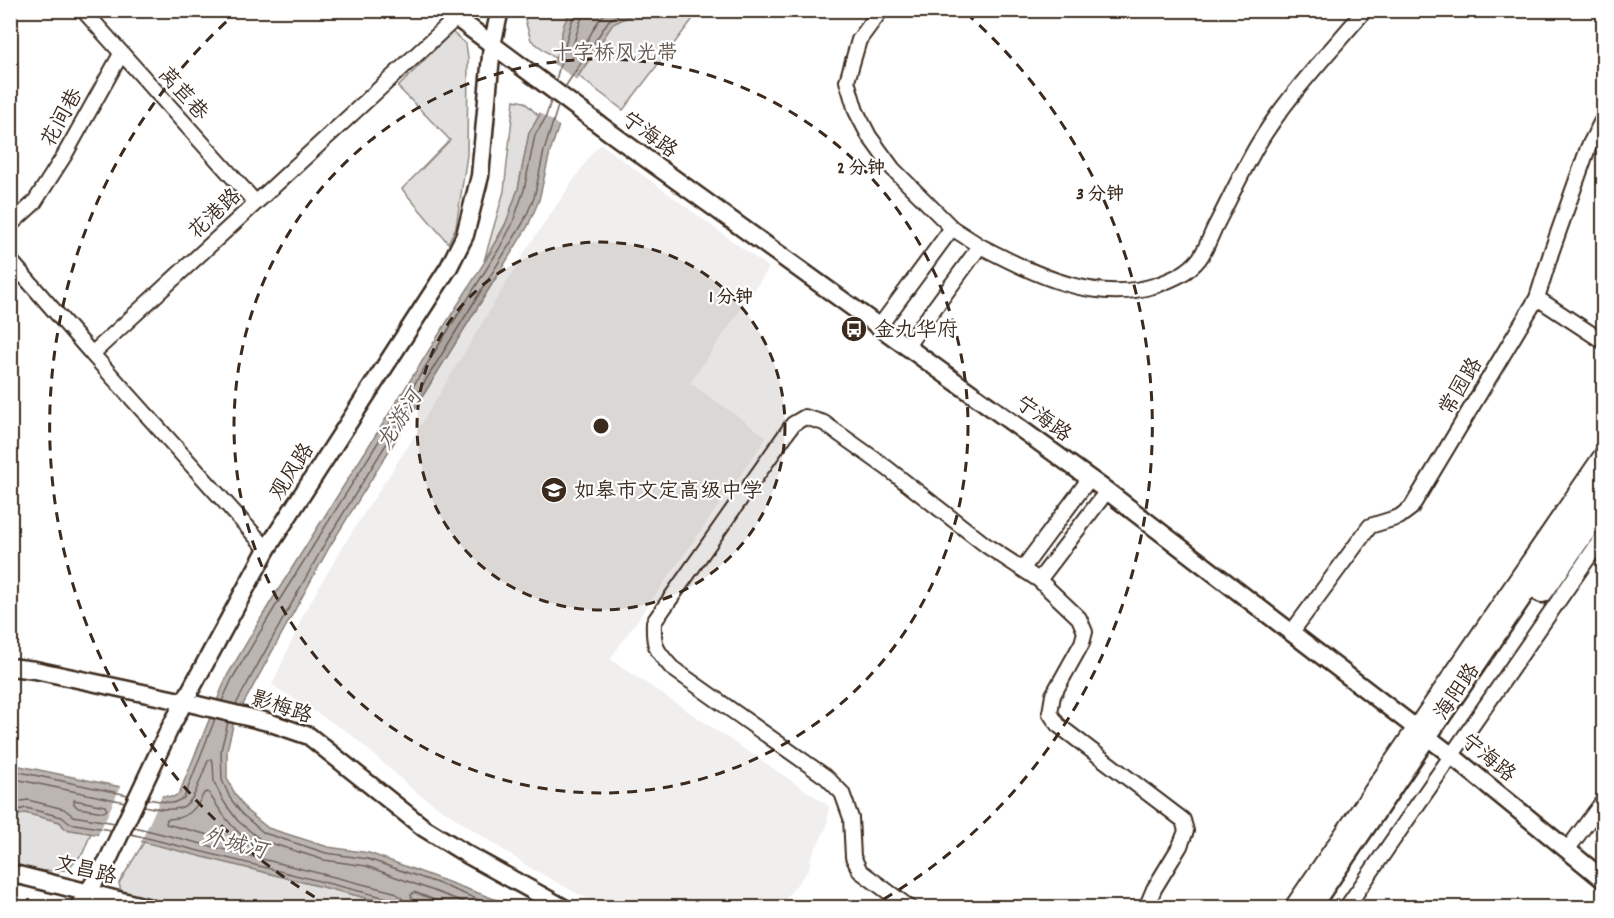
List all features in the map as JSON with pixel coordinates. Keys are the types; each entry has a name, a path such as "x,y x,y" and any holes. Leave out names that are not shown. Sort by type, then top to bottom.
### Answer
{"main road":[{"name":"海阳路","path":"1327,908 1604,472"},
{"name":"海阳路","path":"1308,908 1432,741 1604,502"}],"street":[{"name":"莴苣巷","path":"83,10 256,203"},
{"name":"观风路","path":"78,908 108,860 222,628 267,549 449,267 465,235 480,176 492,45 500,10"},
{"path":"881,10 859,40 847,81 856,111 869,136 893,169 952,228 980,246 1016,264 1070,286 1120,291 1150,287 1178,278 1199,259 1259,144 1281,111 1365,10"},
{"name":"宁海路","path":"451,14 603,127 1090,478 1432,741 1604,880"},
{"name":"花港路","path":"92,354 256,203 451,14"},
{"name":"花间巷","path":"10,225 34,203 64,156 121,54"},
{"name":"常园路","path":"1291,633 1370,526 1399,517 1411,508 1537,298 1588,148 1604,117"},
{"path":"879,327 952,228"},
{"path":"906,347 980,246"},
{"path":"10,260 267,549"},
{"path":"1537,298 1604,342"},
{"path":"910,908 860,871 853,857 851,818 842,793 826,777 672,668 657,652 653,641 654,622 793,424 805,417 824,423 887,468 987,546 1039,579 1079,618 1085,632 1082,643 1053,695 1050,713 1058,725 1183,820 1186,831 1146,908"},
{"path":"1346,908 1432,741 1604,451"},
{"path":"1023,568 1090,478"},
{"path":"1039,579 1107,491"},
{"path":"1291,908 1604,535"},
{"name":"影梅路","path":"10,667 35,670 185,702 268,722 309,736 424,828 564,908"},
{"path":"1568,850 1604,800"},
{"name":"文昌路","path":"10,873 150,908"}],"shaded area":[{"name":"如皋市文定高级中学","path":"601,144 769,268 690,383 767,437 610,659 829,806 827,826 811,857 809,869 779,907 602,907 529,867 417,793 349,733 272,685 305,611 348,538 410,443 526,250 592,153"}],"green space":[{"name":"十字桥风光带","path":"529,11 699,11 623,110 531,40 525,20"},
{"path":"452,32 466,44 468,58 467,155 456,227 448,243 402,189 450,140 398,87"},
{"path":"514,100 524,102 539,116 529,133 518,189 506,223 484,261 504,191"},
{"path":"25,813 60,822 66,829 91,833 83,853 66,870 42,871 11,864 11,818"},
{"path":"144,842 402,907 177,907 122,896 119,883"}],"water":[{"path":"571,11 640,11 613,24 573,84 550,152 539,200 528,226 330,546 234,721 227,750 227,778 235,794 247,811 268,828 328,847 369,853 511,907 402,907 144,842 65,829 60,822 25,813 11,818 10,764 164,796 173,797 179,794 227,676 270,603 494,247 506,223 518,189 529,133 546,97 564,24"}],"pier":[{"path":"551,62 578,81 568,103 562,128 538,111"},
{"path":"122,784 163,793 140,844 97,837"}],"place":[{"name":"金九华府","path":"854,329"},
{"name":"如皋市文定高级中学","path":"554,490"}],"water label":[{"name":"龙游河","path":"398,419"},
{"name":"外城河","path":"235,842"}]}
